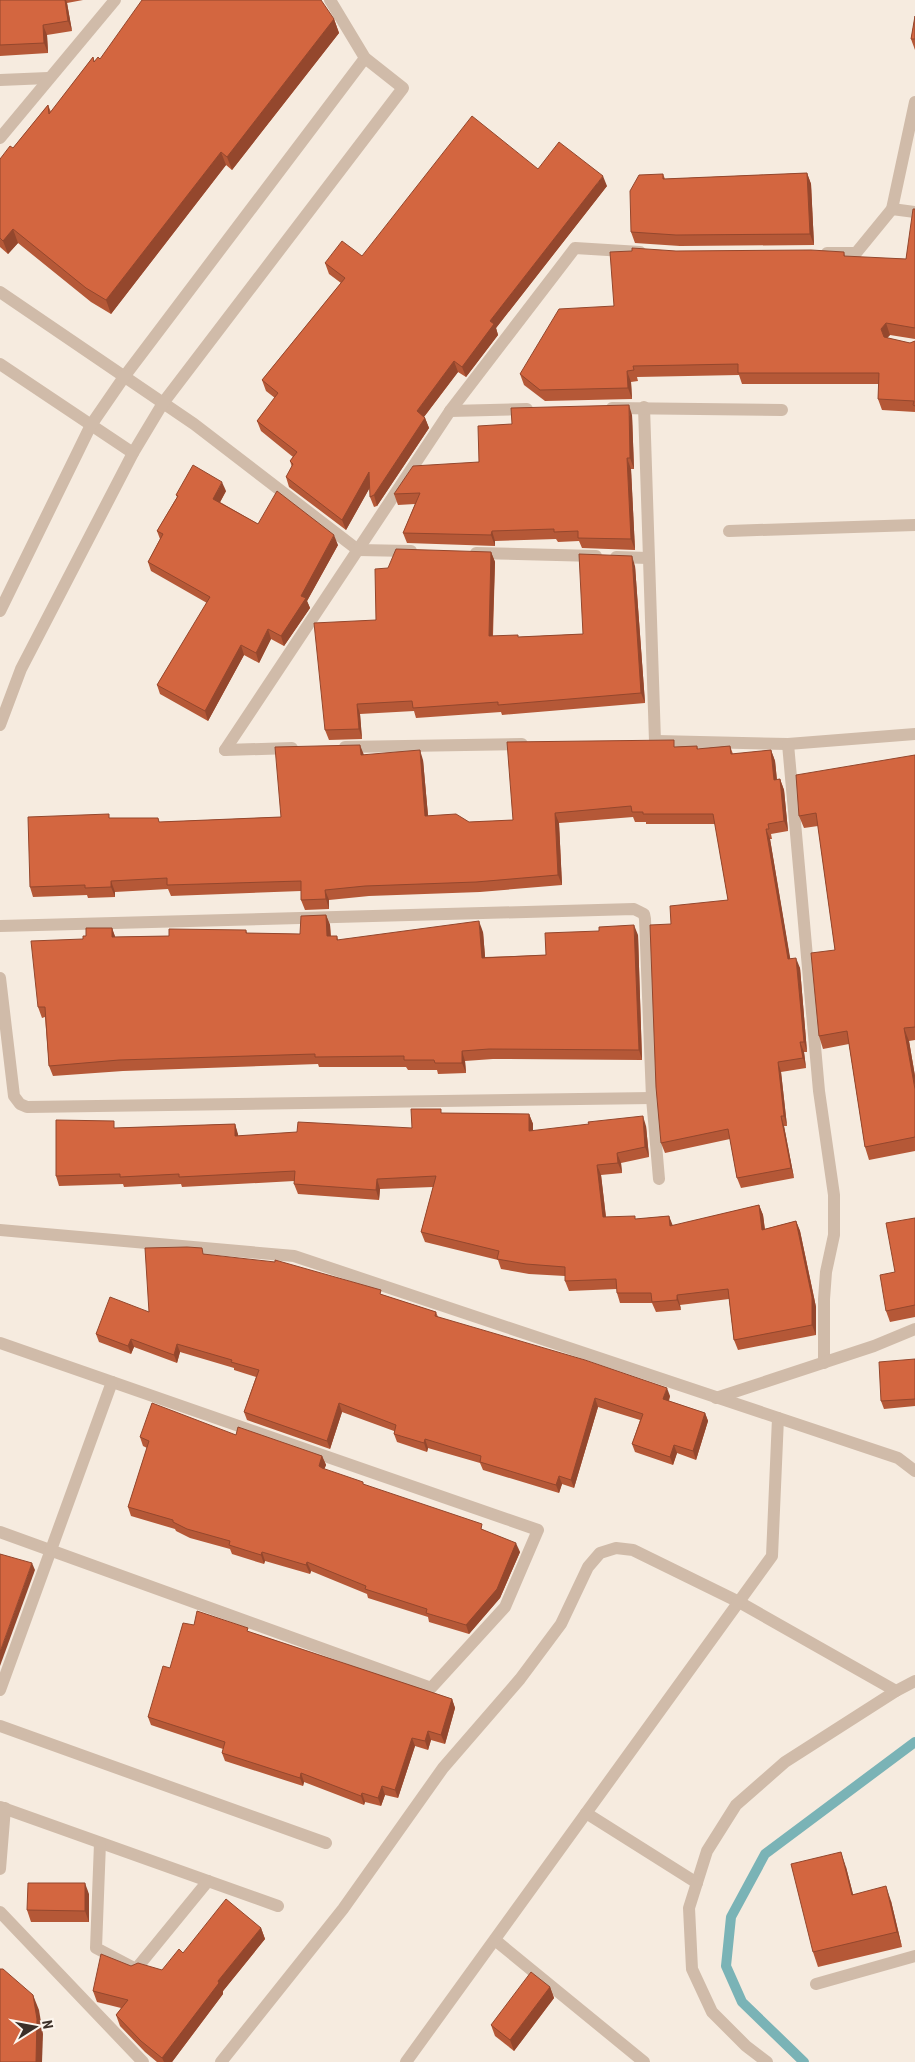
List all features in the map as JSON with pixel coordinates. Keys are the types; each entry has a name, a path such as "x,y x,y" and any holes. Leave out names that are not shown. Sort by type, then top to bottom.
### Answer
{"street":[{"path":"0,138 48,78 115,0"},
{"path":"0,725 21,669 133,454 163,403 403,88 365,58 330,0"},
{"path":"0,611 91,424 124,377 365,58"},
{"path":"0,80 48,78"},
{"path":"817,253 856,253 892,208 915,102"},
{"path":"892,208 915,212"},
{"path":"303,748 225,750 450,411 575,248 651,253"},
{"path":"0,292 194,424 358,550 426,552"},
{"path":"0,364 133,454"},
{"path":"595,408 644,407 782,410"},
{"path":"644,407 650,741 788,744 915,734"},
{"path":"450,411 537,409"},
{"path":"729,531 915,525"},
{"path":"464,553 648,558"},
{"path":"332,748 538,744"},
{"path":"788,744 819,1091 834,1195 834,1235 826,1272 824,1300 824,1363"},
{"path":"0,926 634,909 644,914 646,919 652,1098 659,1179"},
{"path":"0,978 14,1096 20,1104 27,1107 652,1098"},
{"path":"0,1230 294,1256 898,1458 915,1471"},
{"path":"716,1398 874,1346 915,1329"},
{"path":"0,1343 538,1530 505,1606 432,1688 0,1532"},
{"path":"0,1690 112,1382"},
{"path":"406,2062 772,1556 778,1418"},
{"path":"221,2062 343,1909 443,1768 526,1672 561,1624 588,1567 600,1553 616,1548 633,1550 739,1602 896,1691"},
{"path":"767,2062 746,2046 712,2012 692,1970 689,1908 707,1851 736,1805 785,1762 896,1691 915,1681"},
{"path":"0,1726 326,1843"},
{"path":"0,1869 2,1807 278,1906"},
{"path":"586,1813 697,1883"},
{"path":"100,1843 96,1948 136,1970 208,1881"},
{"path":"0,1912 143,2062"},
{"path":"495,1940 644,2062"},
{"path":"816,1984 915,1956"}],"building":[{"path":"0,0 65,0 68,21 43,25 44,43 0,45"},
{"path":"142,0 321,0 334,19 227,157 221,152 106,300 86,288 13,229 3,241 0,238 0,159 10,146 13,148 48,105 49,114 93,57 94,62 98,57 100,59"},
{"path":"915,16 915,39 911,39"},
{"path":"472,116 538,169 559,142 603,176 490,321 494,324 462,367 454,361 417,411 425,418 374,495 370,497 369,472 342,520 286,477 293,464 290,461 297,452 257,421 278,393 262,380 345,278 325,263 342,241 362,256"},
{"path":"807,173 810,234 676,235 631,232 630,191 639,175 663,174 663,179"},
{"path":"913,209 915,209 915,328 886,323 881,329 884,337 910,343 915,341 915,406 913,405 914,401 878,399 879,373 738,373 738,364 633,366 634,370 627,371 628,388 540,390 520,374 559,309 614,306 610,252 632,251 632,248 676,251 811,250 844,252 844,256 906,259"},
{"path":"629,405 630,458 627,458 631,539 578,538 578,531 554,532 554,529 492,531 491,535 403,533 420,493 394,494 413,466 479,462 478,426 512,424 511,408"},
{"path":"193,465 222,482 213,499 258,524 277,491 334,535 301,596 306,598 281,636 268,629 256,653 241,645 205,711 157,685 210,597 148,562 163,534 157,531 178,496 176,495"},
{"path":"396,549 491,552 489,636 518,635 518,637 583,634 579,554 632,556 641,693 498,705 498,702 413,708 412,701 357,704 359,729 325,730 314,623 376,620 375,569 388,568"},
{"path":"674,740 674,747 697,746 697,749 730,746 731,754 771,750 774,780 780,779 784,821 768,824 769,829 766,829 788,959 796,958 804,1042 800,1042 803,1058 778,1062 784,1116 781,1116 791,1168 737,1178 728,1129 661,1143 656,1087 650,925 671,924 670,906 728,900 713,814 643,814 643,812 632,812 631,806 555,813 558,875 476,882 365,886 325,890 326,899 301,900 301,881 167,885 167,878 111,881 111,887 85,888 85,885 30,887 28,817 109,814 109,818 158,818 159,822 281,817 275,747 360,745 361,755 420,750 425,816 456,814 469,822 513,820 507,742"},
{"path":"915,755 915,1027 904,1028 915,1089 915,1137 865,1147 847,1031 819,1036 811,953 835,950 816,813 799,816 796,775"},
{"path":"326,915 327,936 337,936 337,940 479,921 482,958 546,955 545,933 599,931 599,927 634,925 639,1050 489,1049 462,1051 462,1063 435,1063 434,1060 404,1060 404,1056 315,1057 315,1054 119,1060 49,1066 45,1007 38,1007 31,941 83,939 83,936 86,936 86,928 112,928 112,937 169,936 169,929 246,930 246,933 300,934 301,916"},
{"path":"411,1109 441,1109 441,1113 529,1114 529,1131 643,1116 645,1147 617,1153 618,1163 597,1165 603,1217 635,1216 635,1219 669,1216 670,1226 759,1205 762,1230 796,1221 812,1297 812,1325 734,1340 728,1289 677,1295 677,1300 652,1302 651,1293 617,1293 616,1279 565,1281 565,1267 526,1264 497,1259 499,1251 421,1232 436,1176 377,1179 376,1190 294,1184 295,1171 179,1177 179,1174 120,1177 120,1174 56,1176 56,1120 114,1121 114,1128 235,1124 235,1136 297,1132 298,1122 412,1128"},
{"path":"915,1218 915,1305 886,1311 880,1275 895,1272 886,1223"},
{"path":"145,1248 202,1248 203,1254 275,1262 275,1260 381,1290 380,1294 436,1312 435,1316 585,1360 667,1388 663,1399 705,1413 693,1451 674,1445 670,1457 632,1444 643,1414 595,1398 571,1480 559,1476 556,1485 480,1462 481,1456 425,1439 424,1443 394,1434 396,1425 339,1403 327,1441 244,1412 259,1370 177,1344 174,1355 131,1339 128,1346 96,1334 110,1297 149,1312"},
{"path":"915,1359 915,1399 881,1401 879,1362"},
{"path":"152,1403 236,1435 238,1427 322,1456 319,1466 322,1468 363,1482 363,1484 482,1524 481,1529 516,1543 497,1589 466,1625 426,1613 427,1609 365,1589 366,1586 307,1562 306,1565 262,1552 261,1555 229,1545 230,1541 187,1529 173,1522 173,1520 128,1507 149,1441 140,1437"},
{"path":"0,1554 32,1563 0,1652"},
{"path":"197,1611 248,1628 247,1631 452,1699 441,1735 428,1731 425,1741 412,1738 395,1790 382,1786 378,1798 362,1793 361,1796 301,1773 300,1778 222,1753 225,1742 148,1717 163,1666 170,1668 183,1623 194,1625"},
{"path":"841,1852 852,1895 886,1886 897,1932 813,1952 791,1864"},
{"path":"28,1883 85,1883 85,1911 27,1910"},
{"path":"226,1899 261,1928 218,1981 219,1983 162,2058 141,2041 116,2015 128,2000 93,1991 101,1954 131,1966 138,1963 162,1970 179,1949 183,1953"},
{"path":"0,1969 3,1969 33,1995 37,2019 36,2062 0,2062"},
{"path":"531,1972 550,1987 510,2040 491,2025"}],"waterway":[{"path":"804,2062 742,2002 726,1966 731,1917 765,1854 915,1742"}]}
